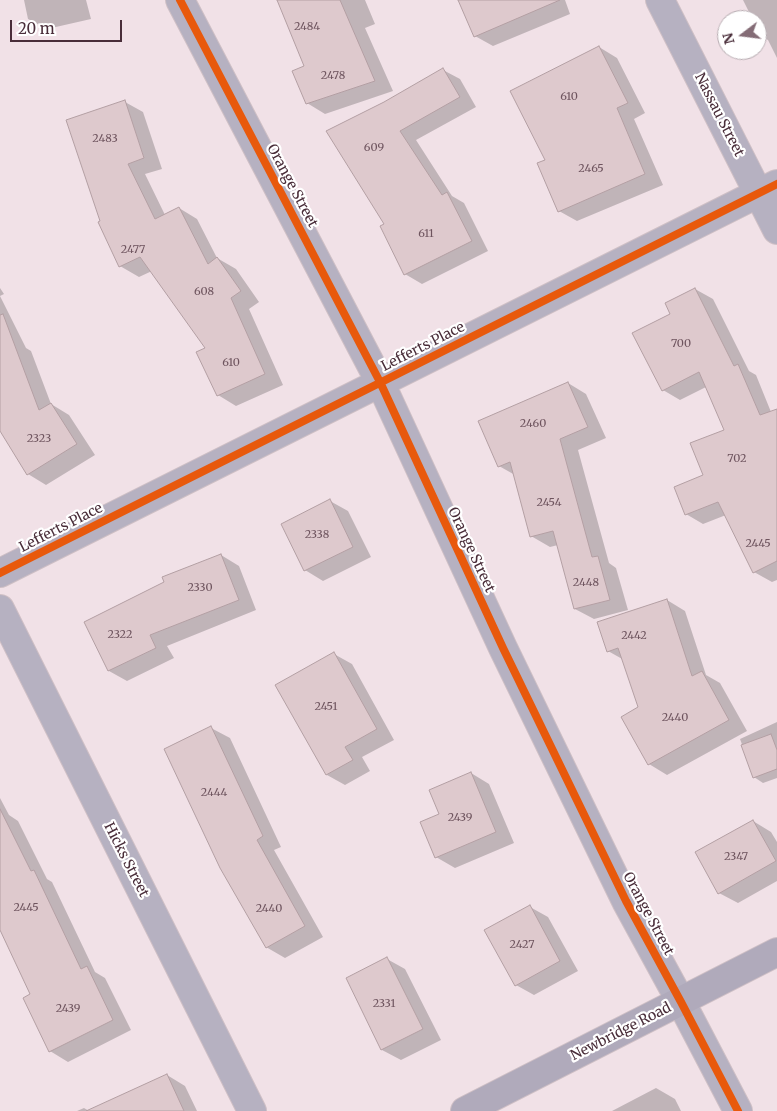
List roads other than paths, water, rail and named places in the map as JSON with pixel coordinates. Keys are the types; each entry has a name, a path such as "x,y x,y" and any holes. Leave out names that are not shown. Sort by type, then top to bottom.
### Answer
{"main road":[{"name":"Newbridge Road","path":"465,1111 777,952"}],"street":[{"name":"Orange Street","path":"180,0 380,382 507,657 626,901 738,1111"},
{"name":"Nassau Street","path":"660,0 768,189 777,230"},
{"name":"Lefferts Place","path":"0,573 768,189"},
{"name":"Hicks Street","path":"0,610 252,1111"}]}
